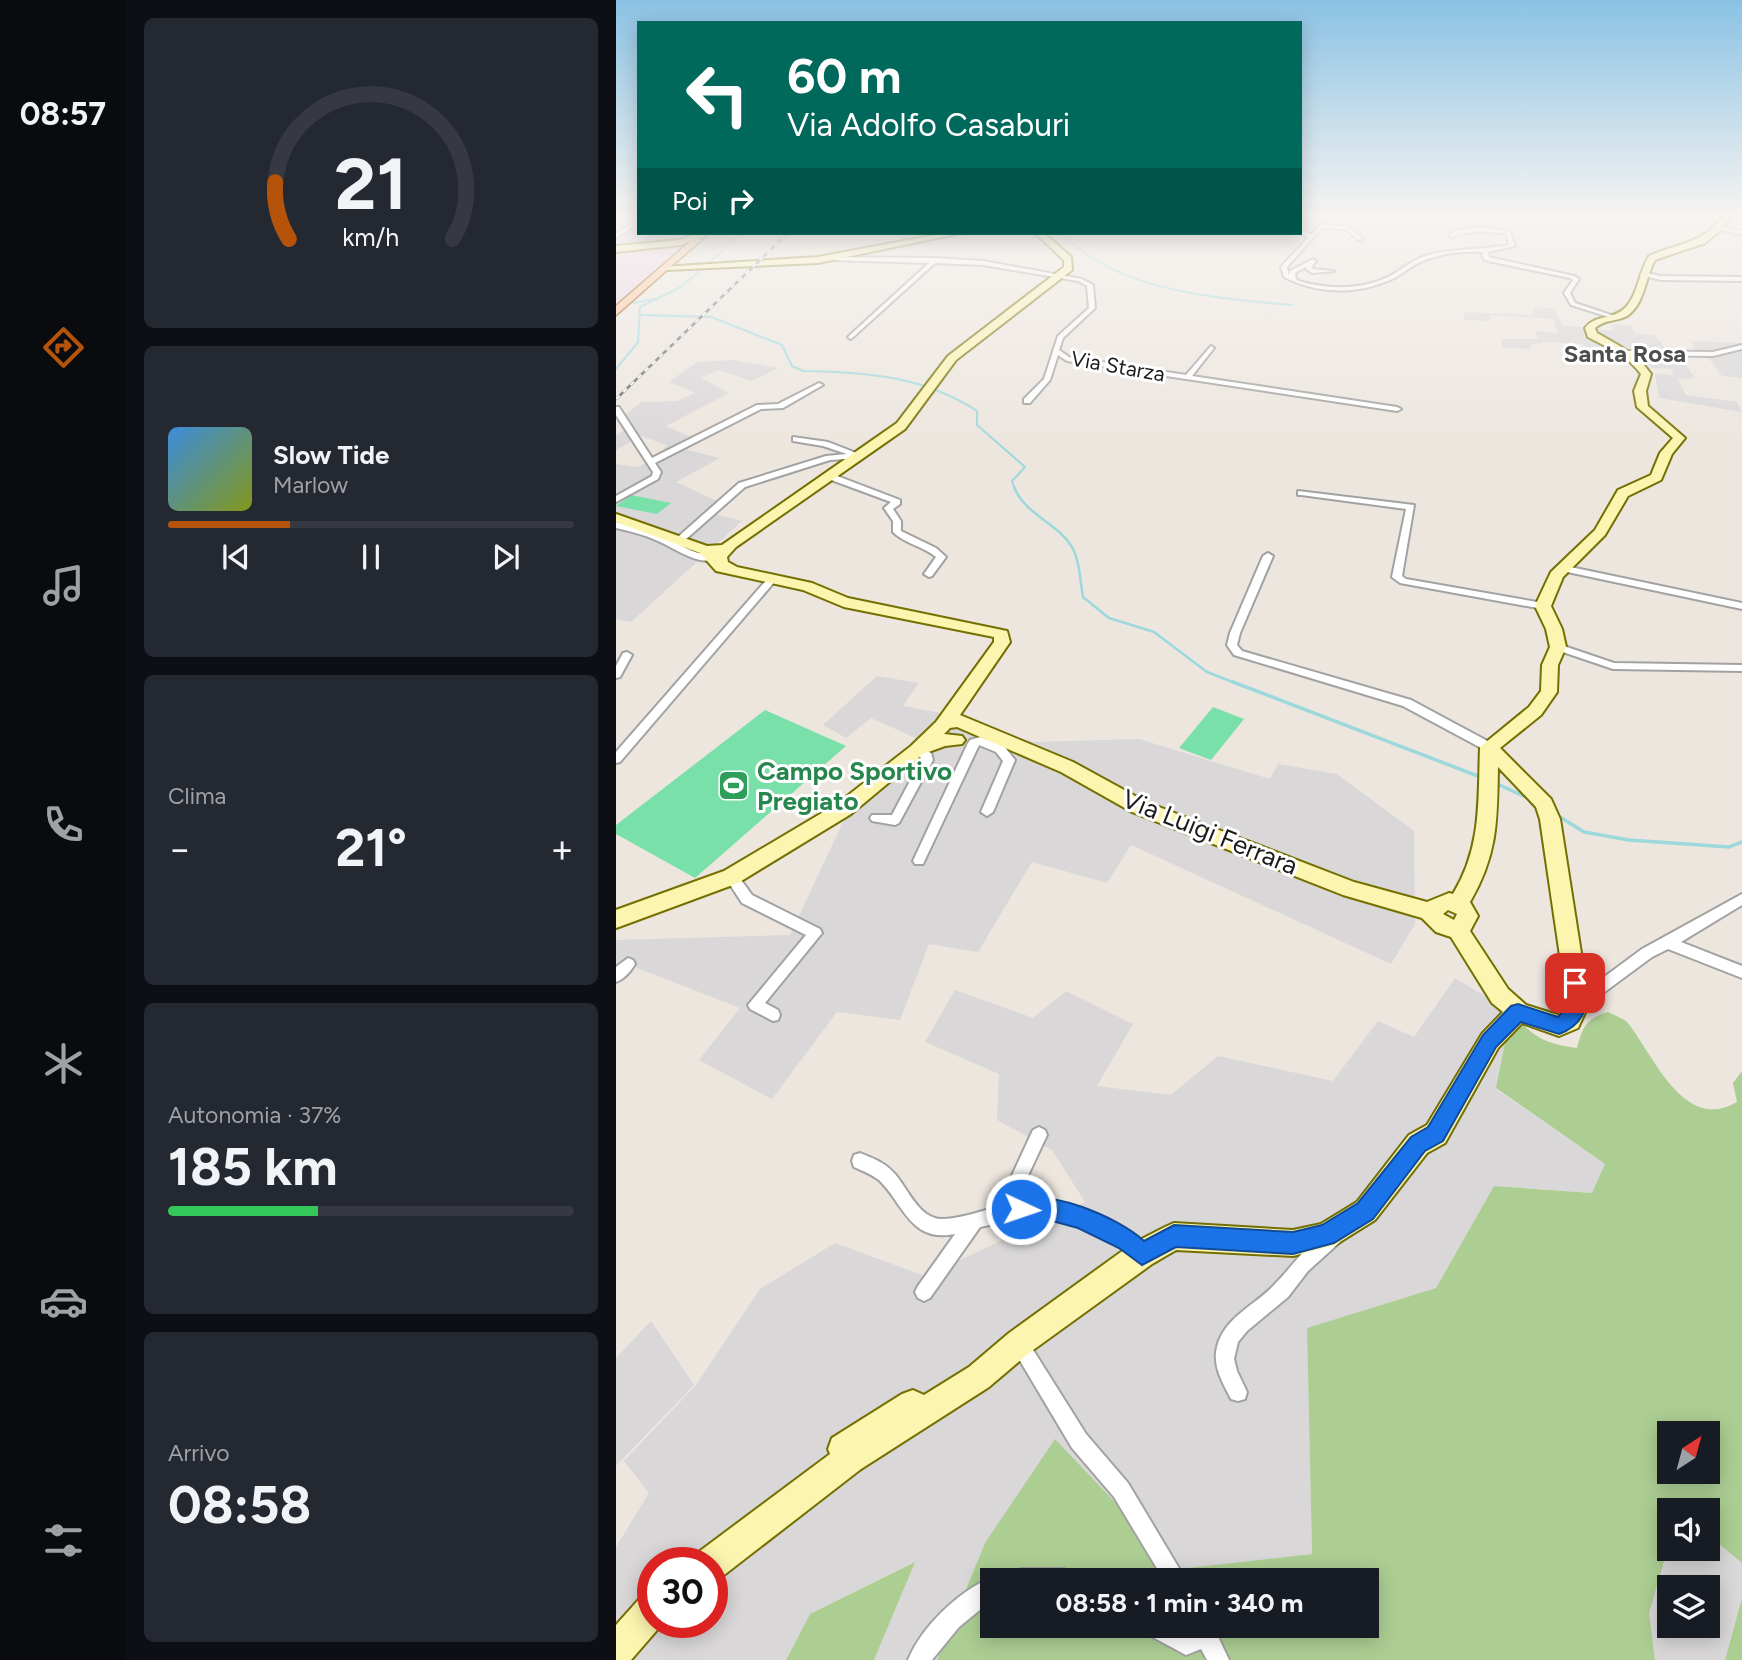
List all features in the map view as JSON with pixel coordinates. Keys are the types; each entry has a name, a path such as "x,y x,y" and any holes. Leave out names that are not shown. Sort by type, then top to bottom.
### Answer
{"main road":[{"path":"616,312 637,293"}],"street":[{"path":"851,337 898,293"},
{"path":"707,555 901,426 935,380 964,348 1037,293"},
{"name":"Via Starza","path":"1092,293 1092,308 1060,337 1056,350 1067,359 1397,409"},
{"path":"1567,293 1573,304 1614,317"},
{"path":"1543,606 1561,568 1600,532 1623,493 1656,477 1666,453 1679,438 1673,430 1649,415 1641,404 1640,389 1646,374 1639,364 1589,332 1598,320 1614,317 1628,310 1638,293"},
{"path":"1624,353 1713,354 1742,347"},
{"path":"1188,377 1211,348"},
{"path":"1027,401 1047,380 1056,350"},
{"path":"651,462 760,407 780,406 819,385"},
{"path":"616,409 657,472 655,477 616,499"},
{"path":"796,439 825,444 856,455"},
{"path":"674,536 742,485 856,455"},
{"path":"829,476 897,502 888,508 897,521 897,532 906,541 936,551 941,556 929,574"},
{"path":"1301,493 1411,507 1397,577 1403,581 1543,606"},
{"path":"616,518 674,536 726,541"},
{"path":"616,525 707,555"},
{"path":"674,536 731,569 807,586 845,602 1001,634 1002,642 964,702 969,736 919,861"},
{"path":"1268,556 1235,633 1232,645 1238,653 1407,703 1491,756 1544,804 1552,832 1578,1004 1647,953 1742,899"},
{"path":"1561,568 1742,606"},
{"path":"616,759 773,578"},
{"path":"1458,903 1474,879 1488,842 1491,756 1545,701 1551,684 1550,665 1558,646 1554,629 1543,606"},
{"path":"1558,646 1614,666 1742,668"},
{"path":"616,675 627,655"},
{"path":"616,919 731,877 844,809 917,750 944,740 969,736 1000,749 1009,760 987,813"},
{"name":"Via Luigi Ferrara","path":"969,736 1067,767 1139,807 1350,889 1432,912 1438,923 1458,930 1500,996 1518,1012 1559,1026 1570,1021 1578,1004"},
{"path":"876,818 894,820 927,760 927,756 917,750"},
{"path":"731,877 747,899 815,933 755,1005 773,1015"},
{"path":"1432,912 1439,902 1458,903 1468,914 1466,923 1458,930"},
{"path":"1668,943 1742,972"},
{"path":"616,976 628,964"},
{"path":"728,1551 850,1458 979,1377 1019,1343 1142,1254 1174,1236 1293,1243 1326,1236 1366,1211 1418,1144 1436,1134 1490,1041 1518,1012"},
{"path":"1021,1209 1016,1184 1039,1135"},
{"path":"860,1160 881,1171 918,1217 935,1227 1021,1209 1045,1208 1081,1217 1127,1240 1142,1254"},
{"path":"924,1292 975,1220"},
{"path":"1238,1392 1229,1379 1224,1359 1227,1344 1236,1326 1279,1293 1303,1264 1324,1248 1345,1224"},
{"path":"1019,1343 1079,1441 1121,1490 1169,1568"},
{"path":"919,1660 938,1632 963,1606 980,1595"},
{"path":"616,1651 637,1627"},
{"path":"1177,1638 1186,1643 1194,1638"},
{"path":"1207,1638 1218,1660"}],"shaded area":[{"path":"616,293 630,293 616,306"},
{"path":"1534,307 1555,309 1562,325 1613,331 1611,324 1631,325 1635,333 1655,335 1667,351 1697,353 1691,341 1742,343 1742,378 1722,376 1707,356 1679,355 1695,378 1678,379 1686,395 1737,402 1742,412 1659,398 1655,374 1674,375 1671,369 1652,368 1641,359 1591,352 1582,344 1547,342 1530,345 1530,349 1502,348 1502,339 1538,339 1535,331 1558,333 1553,319 1492,315 1489,321 1464,320 1465,312 1533,315"},
{"path":"733,360 778,368 752,381 718,370 701,378 729,393 666,426 693,438 684,449 720,458 676,482 719,502 711,513 742,521 631,622 616,619 616,464 638,467 656,457 667,445 641,436 616,450 616,435 625,430 617,421 641,402 677,401 695,393 669,382 697,362"},
{"path":"877,676 919,683 903,706 946,714 1034,742 1139,739 1270,779 1278,764 1337,774 1414,831 1415,924 1391,964 1131,845 1107,883 1032,862 978,952 929,944 900,1020 837,1012 772,1099 699,1060 740,1008 632,966 616,975 616,940 790,935 843,822 918,739 871,718 846,738 823,725"},
{"path":"1455,978 1511,1012 1496,1089 1605,1164 1593,1193 1494,1186 1436,1288 1307,1328 1312,1554 1171,1568 985,1543 937,1660 874,1660 914,1562 810,1614 786,1660 616,1660 616,1547 649,1493 624,1461 696,1385 760,1289 835,1243 925,1276 1085,1202 1052,1150 997,1120 999,1074 925,1042 955,990 1033,1018 1066,991 1133,1024 1097,1086 1171,1095 1218,1056 1333,1081 1378,1021 1414,1037"},
{"path":"651,1321 694,1385 616,1466 616,1358"},
{"path":"1720,1545 1742,1563 1742,1598 1725,1660 1655,1660 1648,1613 1657,1583 1657,1638 1720,1638 1720,1575 1660,1575 1664,1561 1720,1561"}],"green space":[{"path":"631,495 671,503 657,514 616,506"},
{"path":"1213,707 1244,719 1211,760 1179,748"},
{"name":"Campo Sportivo Pregiato","path":"765,710 846,746 695,878 616,834 616,825"},
{"path":"1511,1012 1539,1038 1577,1048 1583,1029 1594,1018 1608,1012 1620,1018 1627,1022 1672,1086 1685,1099 1701,1107 1718,1109 1737,1102 1733,1083 1742,1071 1742,1563 1720,1545 1720,1498 1657,1498 1657,1561 1664,1561 1660,1575 1657,1575 1657,1585 1649,1613 1655,1660 937,1660 985,1543 1055,1439 1177,1568 980,1568 980,1638 1379,1638 1379,1568 1187,1568 1312,1554 1307,1328 1436,1288 1494,1186 1592,1193 1605,1164 1496,1088"},
{"path":"915,1562 874,1660 786,1660 810,1614"},
{"path":"1742,1598 1742,1660 1725,1660"}],"waterway":[{"path":"616,369 638,342 640,307 668,293"},
{"path":"1194,293 1292,305"},
{"path":"633,303 655,299"},
{"path":"641,315 711,317 782,345 792,366 803,371 893,378 915,383 957,399 977,411 977,425 1025,467 1012,481 1015,489"},
{"path":"1015,489 1026,505 1059,531 1072,547 1083,597 1109,618 1154,632 1207,672 1238,684"},
{"path":"1233,682 1483,778"},
{"path":"1493,782 1530,799"},
{"path":"1555,814 1584,832 1629,840 1729,847 1742,842"}],"railway":[{"path":"616,399 725,293"}],"place":[{"name":"Campo Sportivo Pregiato","path":"734,786"}],"district":[{"name":"Santa Rosa","path":"1625,353"}],"route":[{"path":"1021,1209 1045,1208 1081,1217 1127,1240 1142,1254 1174,1236 1293,1243 1326,1236 1366,1211 1418,1144 1436,1134 1490,1041 1518,1012 1559,1026 1570,1021 1578,1004 1575,983"}]}
